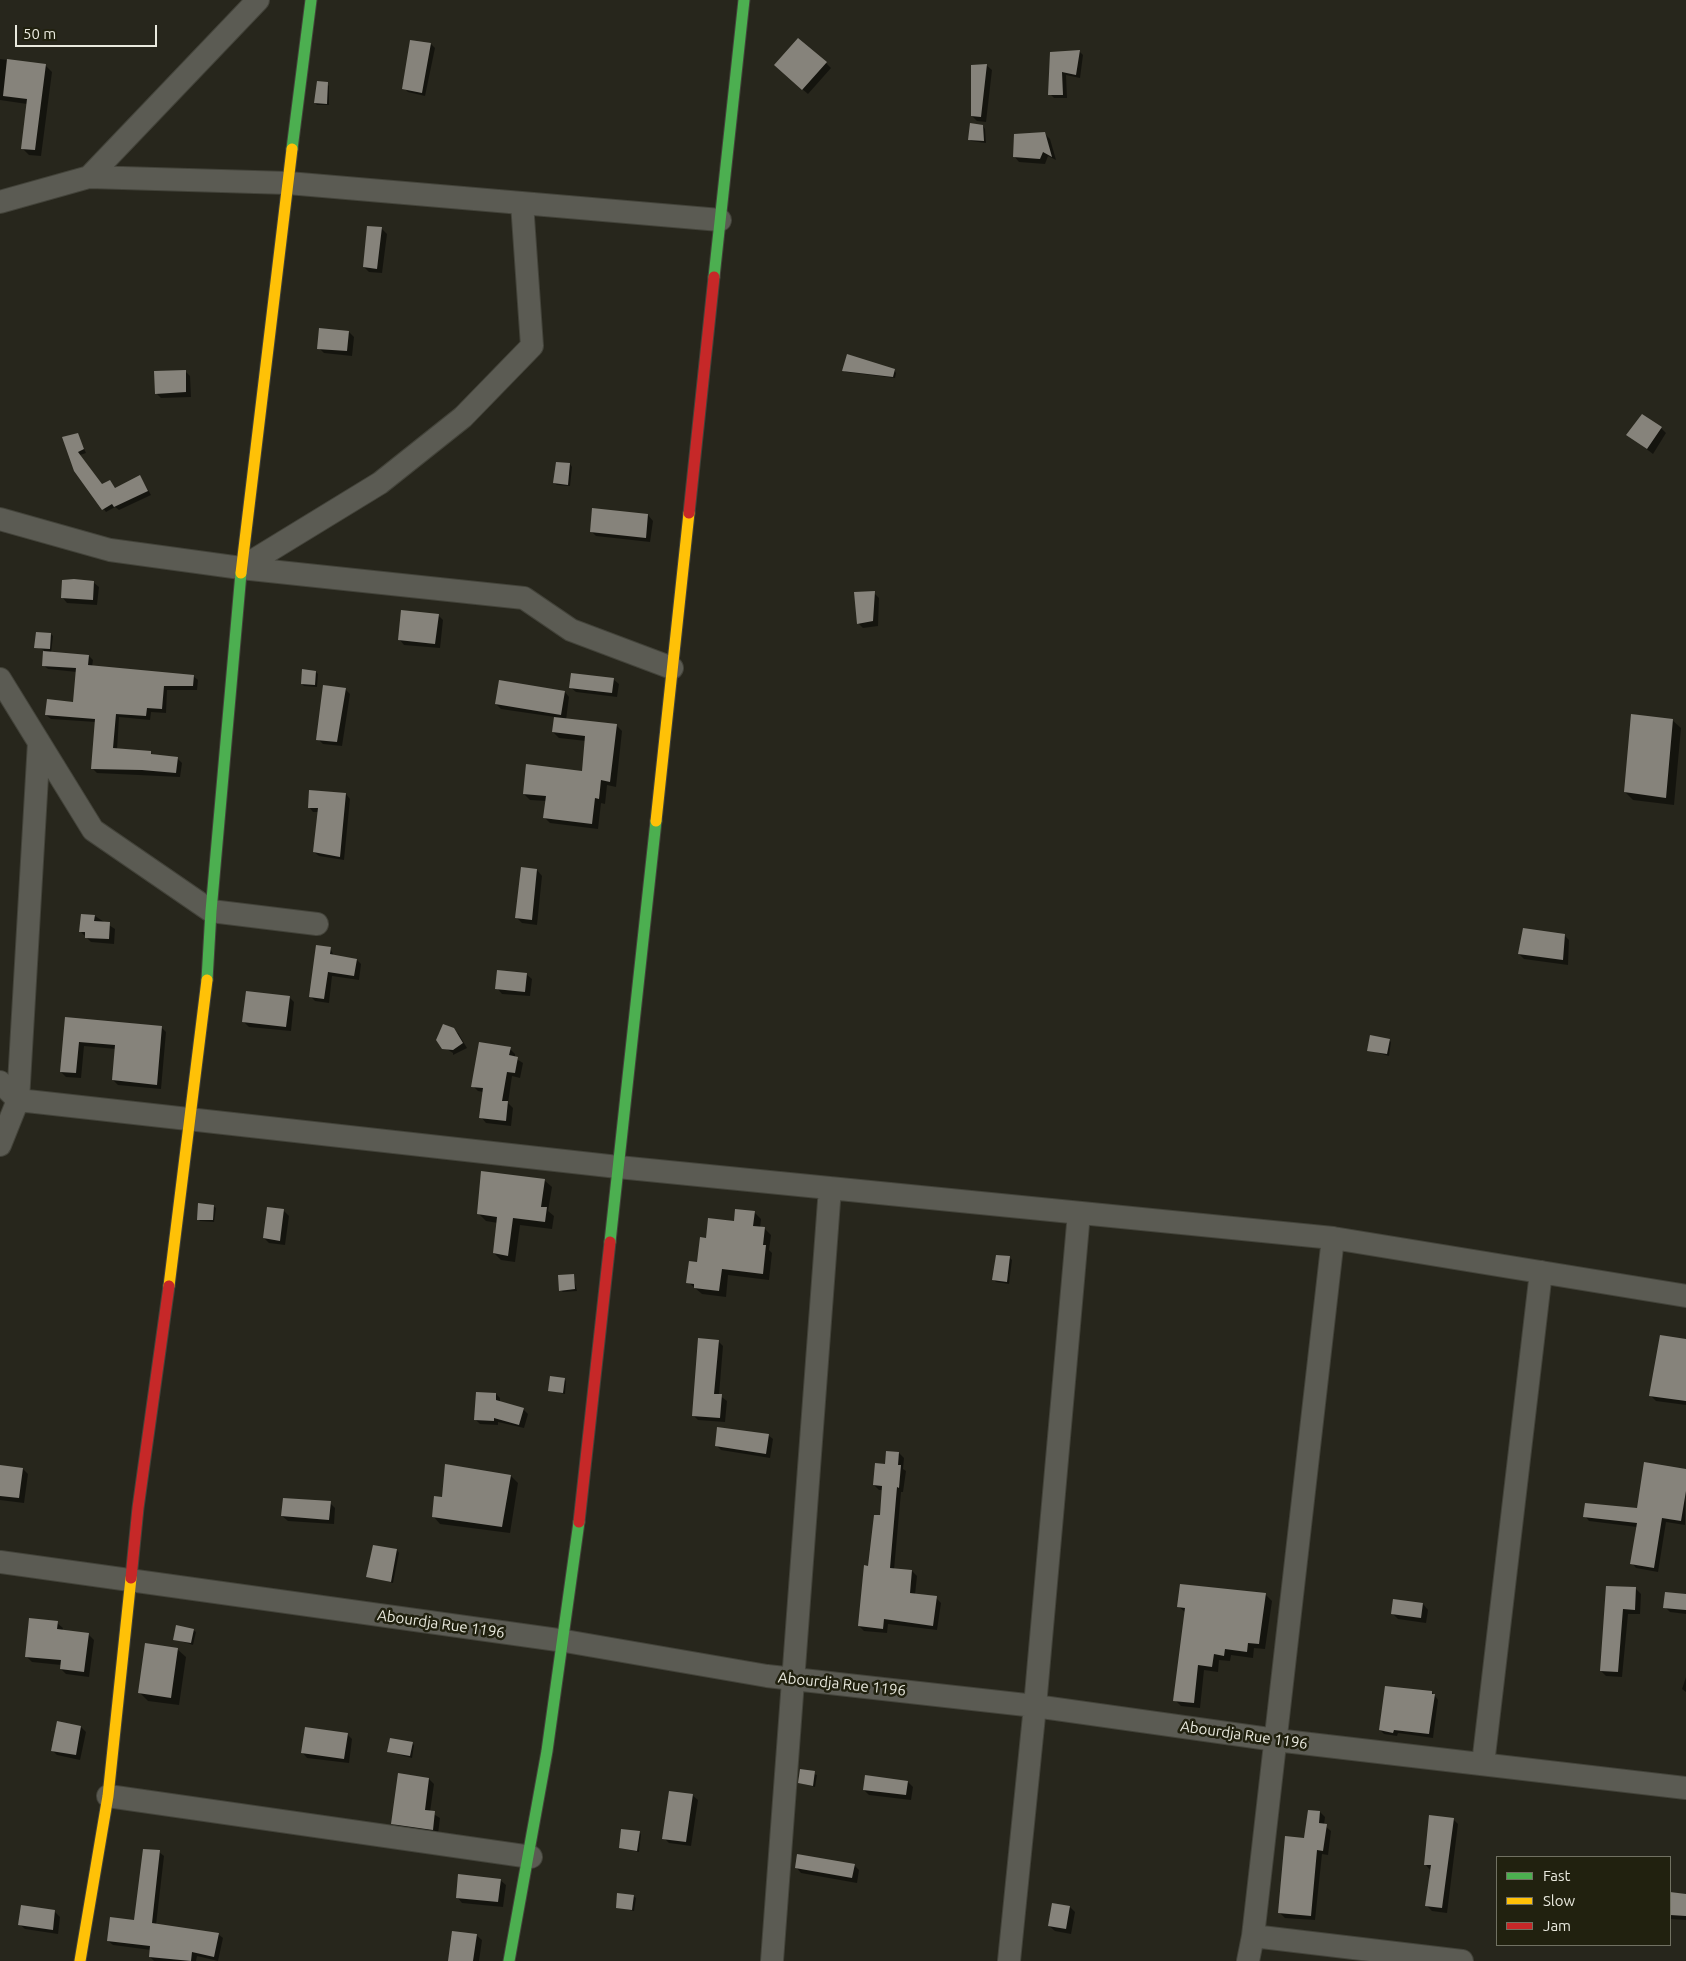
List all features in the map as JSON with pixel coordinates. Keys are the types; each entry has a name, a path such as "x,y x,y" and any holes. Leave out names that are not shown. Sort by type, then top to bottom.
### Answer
{"street":[{"path":"89,177 258,0"},
{"path":"80,1961 108,1796 138,1508 180,1210 208,975 211,911 241,568 311,0"},
{"path":"509,1961 531,1857 564,1641 618,1167 744,0"},
{"path":"0,202 89,177 288,183 720,220"},
{"path":"241,568 380,483 463,417 532,346 522,204"},
{"path":"0,519 110,550 241,568 524,598 571,630 672,668"},
{"path":"0,679 94,830 211,911 317,924"},
{"path":"0,1144 9,1098 39,742"},
{"path":"0,1082 9,1098"},
{"path":"9,1098 618,1167 1333,1238 1686,1296"},
{"path":"772,1961 830,1188"},
{"path":"1009,1961 1035,1706 1079,1213"},
{"path":"1248,1961 1254,1936 1333,1238"},
{"path":"1483,1764 1541,1272"},
{"name":"Abourdja Rue 1196","path":"0,1562 564,1641 793,1679 1035,1706 1276,1740 1686,1788"},
{"path":"108,1796 531,1857"},
{"path":"1254,1936 1462,1961"}],"building":[{"path":"798,38 827,62 802,90 774,65"},
{"path":"410,40 431,43 422,93 402,89"},
{"path":"1080,50 1076,75 1062,72 1063,95 1048,95 1050,52"},
{"path":"7,59 46,64 35,150 21,149 27,99 3,96"},
{"path":"987,64 981,117 971,116 971,65"},
{"path":"317,81 328,82 327,104 314,103"},
{"path":"970,123 983,125 984,141 968,140"},
{"path":"1045,132 1052,157 1043,152 1040,159 1013,157 1014,134"},
{"path":"367,226 382,227 377,269 363,267"},
{"path":"319,328 349,331 347,351 317,349"},
{"path":"847,354 895,369 893,377 842,371"},
{"path":"186,370 186,392 155,394 154,371"},
{"path":"1642,414 1662,427 1647,449 1626,435"},
{"path":"78,433 84,449 78,452 102,484 110,480 115,488 140,475 148,491 114,507 112,504 102,510 74,471 62,437"},
{"path":"556,462 570,463 568,485 553,483"},
{"path":"592,508 648,514 646,538 590,532"},
{"path":"62,580 94,581 93,600 61,598"},
{"path":"875,591 873,621 857,624 854,592"},
{"path":"401,610 439,614 435,644 398,640"},
{"path":"36,632 51,633 50,649 34,648"},
{"path":"43,651 89,655 88,665 194,675 193,686 164,686 162,709 147,708 146,716 116,714 113,748 151,751 151,754 178,757 176,773 91,769 95,719 45,715 47,699 73,702 76,668 42,666"},
{"path":"302,669 316,671 315,685 301,684"},
{"path":"571,673 614,678 612,693 569,688"},
{"path":"499,680 565,691 561,715 495,704"},
{"path":"323,685 346,688 337,742 316,740"},
{"path":"1631,714 1673,719 1666,798 1624,792"},
{"path":"554,717 617,724 610,782 601,780 599,799 595,798 592,824 543,818 546,796 523,794 526,764 582,771 585,736 552,732"},
{"path":"309,790 346,793 340,857 313,852 318,808 308,808"},
{"path":"521,867 537,869 532,920 515,918"},
{"path":"81,914 95,915 94,921 110,922 109,939 85,938 85,932 79,932"},
{"path":"1523,928 1565,934 1563,960 1518,954"},
{"path":"316,945 331,947 330,954 357,959 354,976 328,972 324,999 309,997"},
{"path":"497,970 527,973 525,992 495,989"},
{"path":"246,991 290,996 286,1027 242,1022"},
{"path":"65,1017 162,1026 157,1085 112,1080 115,1045 79,1042 76,1073 60,1072"},
{"path":"443,1024 454,1028 463,1043 453,1050 442,1049 436,1040"},
{"path":"1370,1035 1390,1039 1387,1054 1367,1051"},
{"path":"479,1042 511,1047 509,1055 518,1057 515,1073 507,1072 502,1101 508,1101 506,1121 479,1118 483,1088 471,1087"},
{"path":"481,1171 545,1179 541,1207 547,1207 545,1222 513,1218 508,1256 493,1253 497,1217 477,1214"},
{"path":"198,1203 214,1205 213,1220 197,1220"},
{"path":"267,1207 284,1209 280,1241 263,1238"},
{"path":"735,1209 755,1211 753,1226 765,1227 763,1245 766,1245 763,1274 722,1269 719,1291 694,1288 694,1284 686,1283 689,1261 697,1262 700,1237 706,1238 708,1218 734,1221"},
{"path":"996,1255 1010,1256 1007,1282 992,1280"},
{"path":"574,1274 575,1289 559,1291 558,1275"},
{"path":"1660,1335 1686,1339 1686,1401 1649,1396"},
{"path":"698,1338 719,1340 714,1394 722,1394 720,1418 692,1416"},
{"path":"550,1376 565,1378 563,1393 548,1391"},
{"path":"476,1392 496,1393 496,1400 524,1408 519,1425 494,1418 494,1421 474,1420"},
{"path":"717,1427 769,1434 766,1454 715,1446"},
{"path":"886,1451 899,1452 898,1465 901,1465 899,1488 897,1487 890,1568 912,1570 910,1593 937,1596 933,1626 884,1619 883,1629 858,1626 864,1565 868,1566 874,1515 880,1515 882,1486 873,1485 875,1463 885,1464"},
{"path":"1644,1462 1686,1469 1686,1491 1681,1521 1662,1518 1654,1568 1630,1564 1637,1523 1583,1517 1585,1503 1637,1508"},
{"path":"445,1464 511,1475 502,1527 432,1517 434,1496 442,1497"},
{"path":"0,1465 23,1468 19,1498 0,1496"},
{"path":"283,1498 331,1501 329,1520 281,1516"},
{"path":"373,1545 397,1549 391,1582 366,1577"},
{"path":"1180,1584 1266,1593 1259,1644 1248,1643 1247,1652 1225,1649 1224,1656 1214,1654 1212,1667 1198,1665 1194,1703 1173,1701 1185,1608 1177,1607"},
{"path":"1606,1586 1636,1587 1635,1610 1623,1609 1618,1672 1600,1671"},
{"path":"1665,1592 1686,1594 1686,1610 1663,1608"},
{"path":"1393,1599 1423,1603 1421,1618 1391,1614"},
{"path":"29,1618 58,1621 57,1629 89,1633 84,1672 60,1669 61,1660 25,1657"},
{"path":"176,1625 194,1629 191,1643 173,1640"},
{"path":"145,1643 178,1648 171,1698 138,1693"},
{"path":"1385,1686 1432,1691 1432,1694 1435,1694 1429,1734 1394,1730 1393,1733 1379,1730"},
{"path":"57,1721 81,1726 76,1755 51,1751"},
{"path":"305,1727 348,1733 344,1759 301,1753"},
{"path":"390,1738 413,1742 410,1756 387,1752"},
{"path":"800,1769 815,1771 813,1786 798,1783"},
{"path":"398,1773 429,1778 425,1810 435,1811 433,1830 391,1824"},
{"path":"865,1775 908,1781 906,1795 863,1790"},
{"path":"669,1791 693,1794 686,1842 662,1839"},
{"path":"1308,1810 1320,1811 1319,1823 1327,1824 1323,1851 1317,1850 1311,1916 1278,1913 1285,1836 1304,1838"},
{"path":"1429,1815 1454,1818 1442,1908 1425,1906 1431,1865 1424,1865"},
{"path":"621,1829 640,1831 637,1851 619,1848"},
{"path":"143,1849 160,1850 152,1923 219,1933 214,1957 192,1952 191,1961 149,1957 150,1946 107,1941 110,1917 134,1920"},
{"path":"797,1854 855,1864 852,1878 795,1868"},
{"path":"458,1874 501,1879 498,1902 456,1898"},
{"path":"1671,1892 1686,1894 1686,1916 1671,1915"},
{"path":"617,1893 634,1895 632,1910 616,1908"},
{"path":"1052,1903 1070,1906 1066,1929 1048,1926"},
{"path":"21,1905 55,1910 53,1930 18,1925"},
{"path":"452,1931 477,1934 473,1961 448,1961"}],"traffic: fast":[{"path":"292,149 311,0"},
{"path":"714,277 744,0"},
{"path":"207,980 211,911 241,573"},
{"path":"610,1242 656,821"},
{"path":"509,1961 547,1751 579,1522"}],"traffic: slow":[{"path":"241,573 292,149"},
{"path":"656,821 689,513"},
{"path":"169,1286 207,980"},
{"path":"80,1961 108,1796 131,1578"}],"traffic: jam":[{"path":"689,513 714,277"},
{"path":"579,1522 610,1242"},
{"path":"131,1578 138,1508 169,1286"}]}
